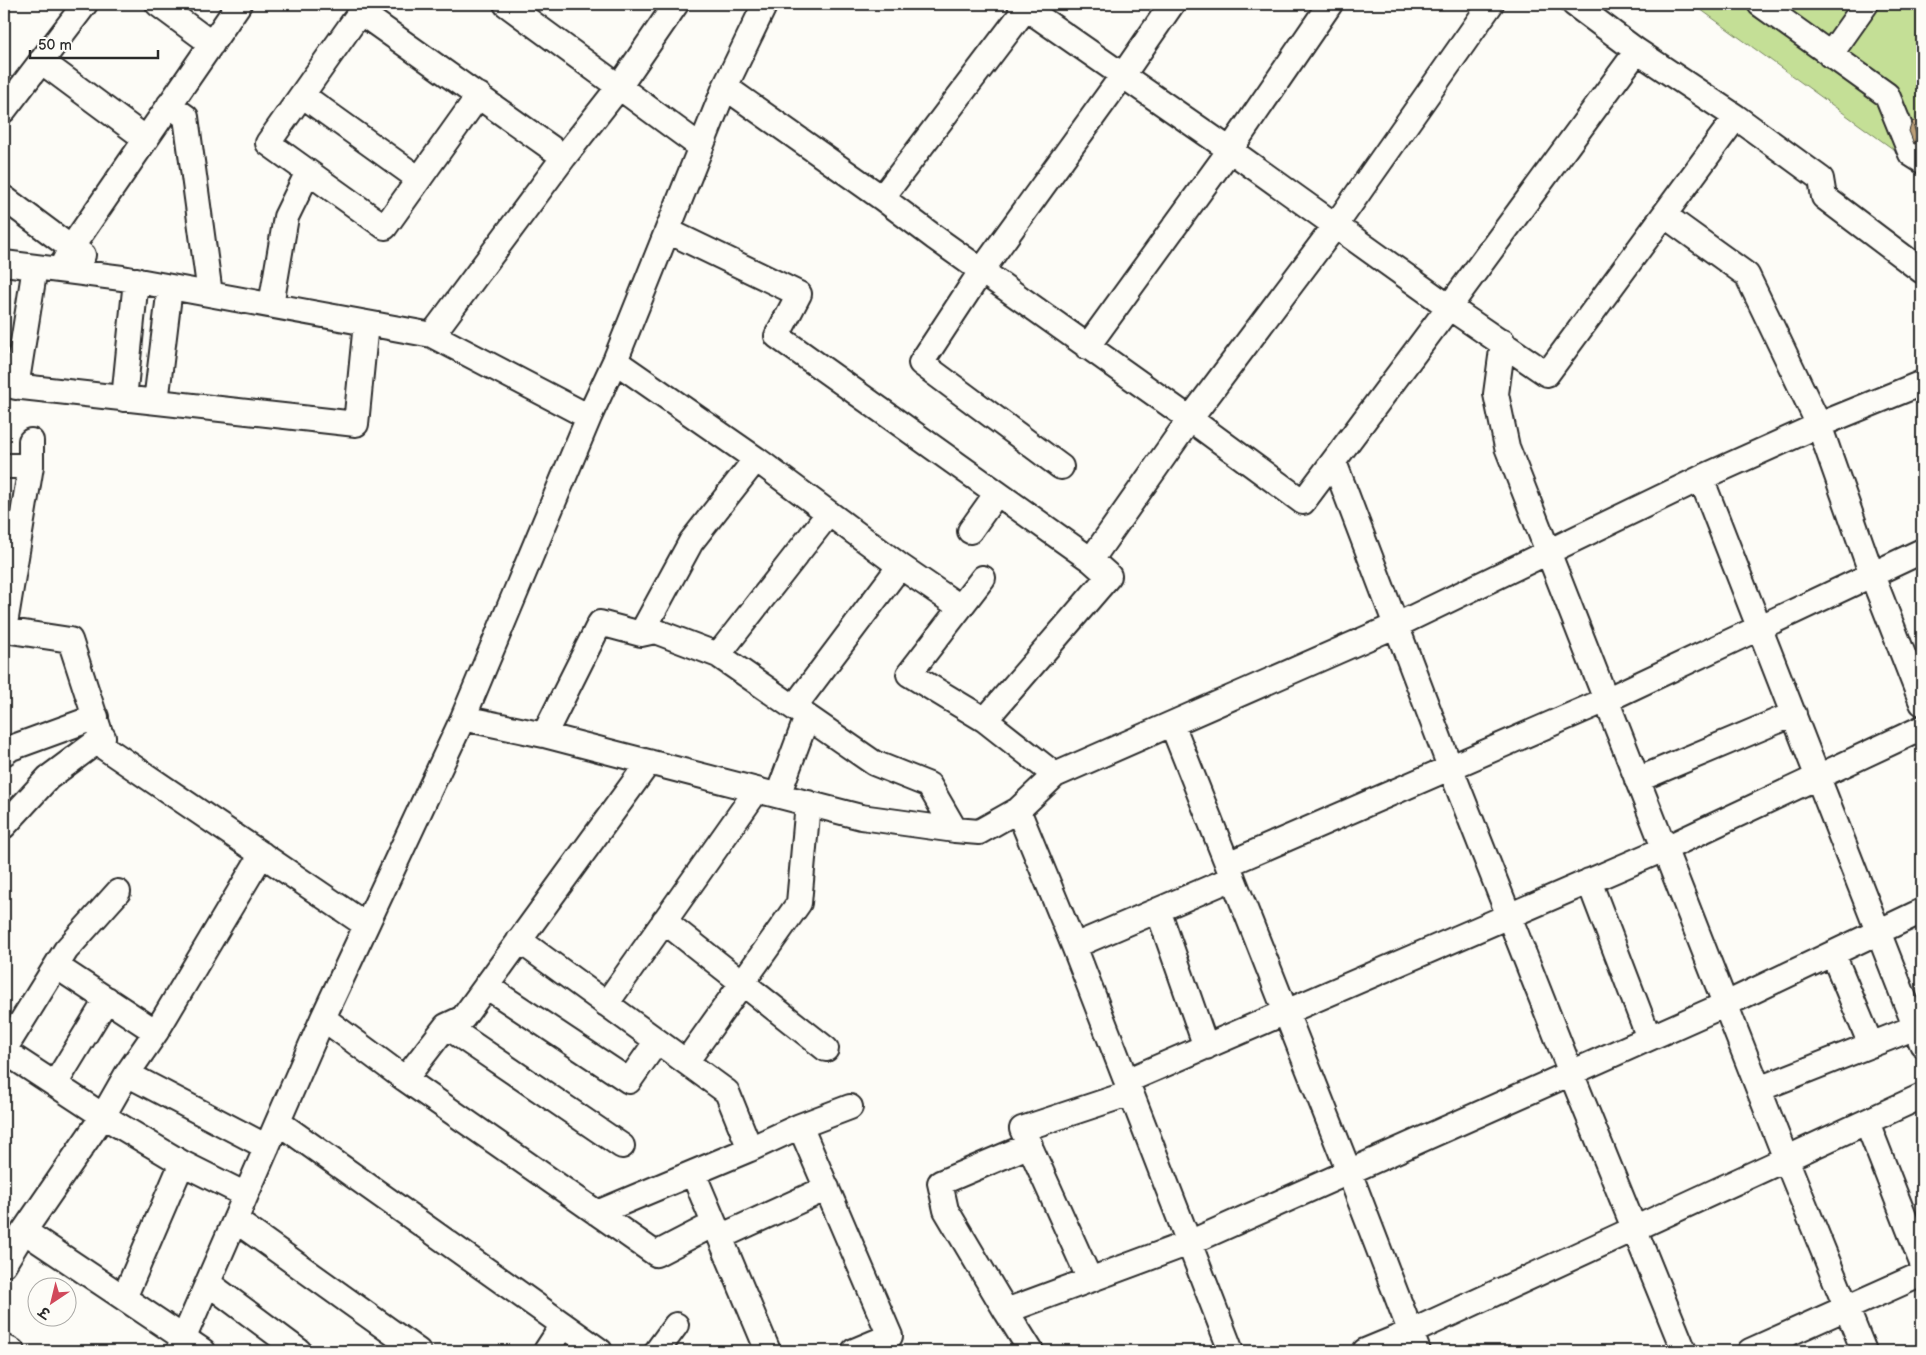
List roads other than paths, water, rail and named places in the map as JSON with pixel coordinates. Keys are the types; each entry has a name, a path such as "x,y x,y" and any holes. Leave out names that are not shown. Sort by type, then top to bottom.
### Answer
{"street":[{"path":"4,110 85,4"},
{"path":"158,4 212,44"},
{"path":"60,270 71,248 239,4"},
{"path":"506,4 701,147"},
{"path":"181,1344 323,1018 463,718 589,418 615,361 726,87 765,4"},
{"path":"1061,467 921,363 982,270 1172,4"},
{"path":"1086,346 1230,150 1330,4"},
{"path":"1091,560 1190,419 1335,226 1491,4"},
{"path":"1574,4 1637,51 1736,117 1821,179 1824,197 1922,271"},
{"path":"1760,4 1887,95 1917,157"},
{"path":"1830,55 1866,4"},
{"path":"882,198 1025,5 1449,307 1503,342 1547,374 1736,117"},
{"path":"432,335 564,156 619,87 668,7"},
{"path":"479,96 385,227 268,143 363,8 479,96 564,156"},
{"path":"726,87 1303,502 1637,51"},
{"path":"41,62 146,139"},
{"path":"302,94 419,179"},
{"path":"169,105 186,117 210,294"},
{"path":"271,305 286,217 308,172"},
{"path":"4,198 71,248 129,279"},
{"path":"1664,215 1747,275 1819,425 1872,575 1922,703"},
{"path":"668,231 799,294 777,336 1091,560 1110,576 985,720"},
{"path":"4,263 129,279 432,335 589,418"},
{"path":"35,267 10,386 356,424 366,323"},
{"path":"124,399 129,279"},
{"path":"156,402 170,287"},
{"path":"1503,342 1496,394 1507,447 1786,1159 1864,1351"},
{"path":"615,361 756,459 900,566 960,607"},
{"path":"463,718 649,762 861,817 979,832 1018,810 1055,775 1397,625 1700,478 1819,425 1922,383"},
{"path":"31,441 31,466 4,630 70,640 100,727 105,748 366,925"},
{"path":"640,634 691,542 756,459"},
{"path":"1334,462 1450,767 1684,1351"},
{"path":"4,466 31,466"},
{"path":"1700,478 1761,627 1877,932 1919,1036 1871,1045 1759,1089"},
{"path":"970,531 997,493"},
{"path":"718,656 829,513"},
{"path":"1074,946 1158,910 1231,871 1450,767 1606,700 1922,552"},
{"path":"606,1004 664,921 767,792 800,712 900,566"},
{"path":"983,578 909,674 985,720 1055,775"},
{"path":"544,736 600,623 640,634 655,631 718,656 874,763 929,785 955,830"},
{"path":"1637,780 1794,714"},
{"path":"1172,724 1414,1342"},
{"path":"4,753 11,748 100,727"},
{"path":"4,826 48,778 100,727"},
{"path":"1090,1280 1022,1129 1129,1087 1206,1047 1664,848 1922,728"},
{"path":"406,1079 446,1026 463,1018 649,762"},
{"path":"686,1062 799,903 808,803"},
{"path":"1018,810 1074,946 1231,1351"},
{"path":"4,1264 24,1231 103,1116 127,1074 156,1032 262,854"},
{"path":"1589,881 1649,1038"},
{"path":"118,892 66,950 4,1050 103,1116 182,1164 246,1195"},
{"path":"1158,910 1206,1047"},
{"path":"1006,1311 1189,1243 1726,1004 1922,911"},
{"path":"664,921 826,1049"},
{"path":"519,940 727,1092 750,1148"},
{"path":"1833,954 1871,1045"},
{"path":"56,966 156,1032"},
{"path":"486,986 629,1081 657,1041"},
{"path":"55,1084 108,999"},
{"path":"323,1018 406,1079 656,1254 827,1188"},
{"path":"446,1026 622,1146"},
{"path":"127,1074 267,1146"},
{"path":"1365,1351 1414,1342 1634,1229 1922,1096"},
{"path":"597,1213 800,1126 850,1107"},
{"path":"278,1122 600,1351"},
{"path":"1867,1122 1922,1262"},
{"path":"800,1126 890,1336 854,1351"},
{"path":"1030,1145 940,1183 946,1210 1031,1351"},
{"path":"124,1298 182,1164"},
{"path":"693,1173 768,1351"},
{"path":"235,1220 410,1349"},
{"path":"24,1231 124,1298 181,1344 203,1351"},
{"path":"1750,1351 1922,1274"},
{"path":"208,1283 300,1351"},
{"path":"657,1351 676,1325"},
{"path":"546,1351 563,1326"},
{"path":"4,1347 12,1351"}]}
